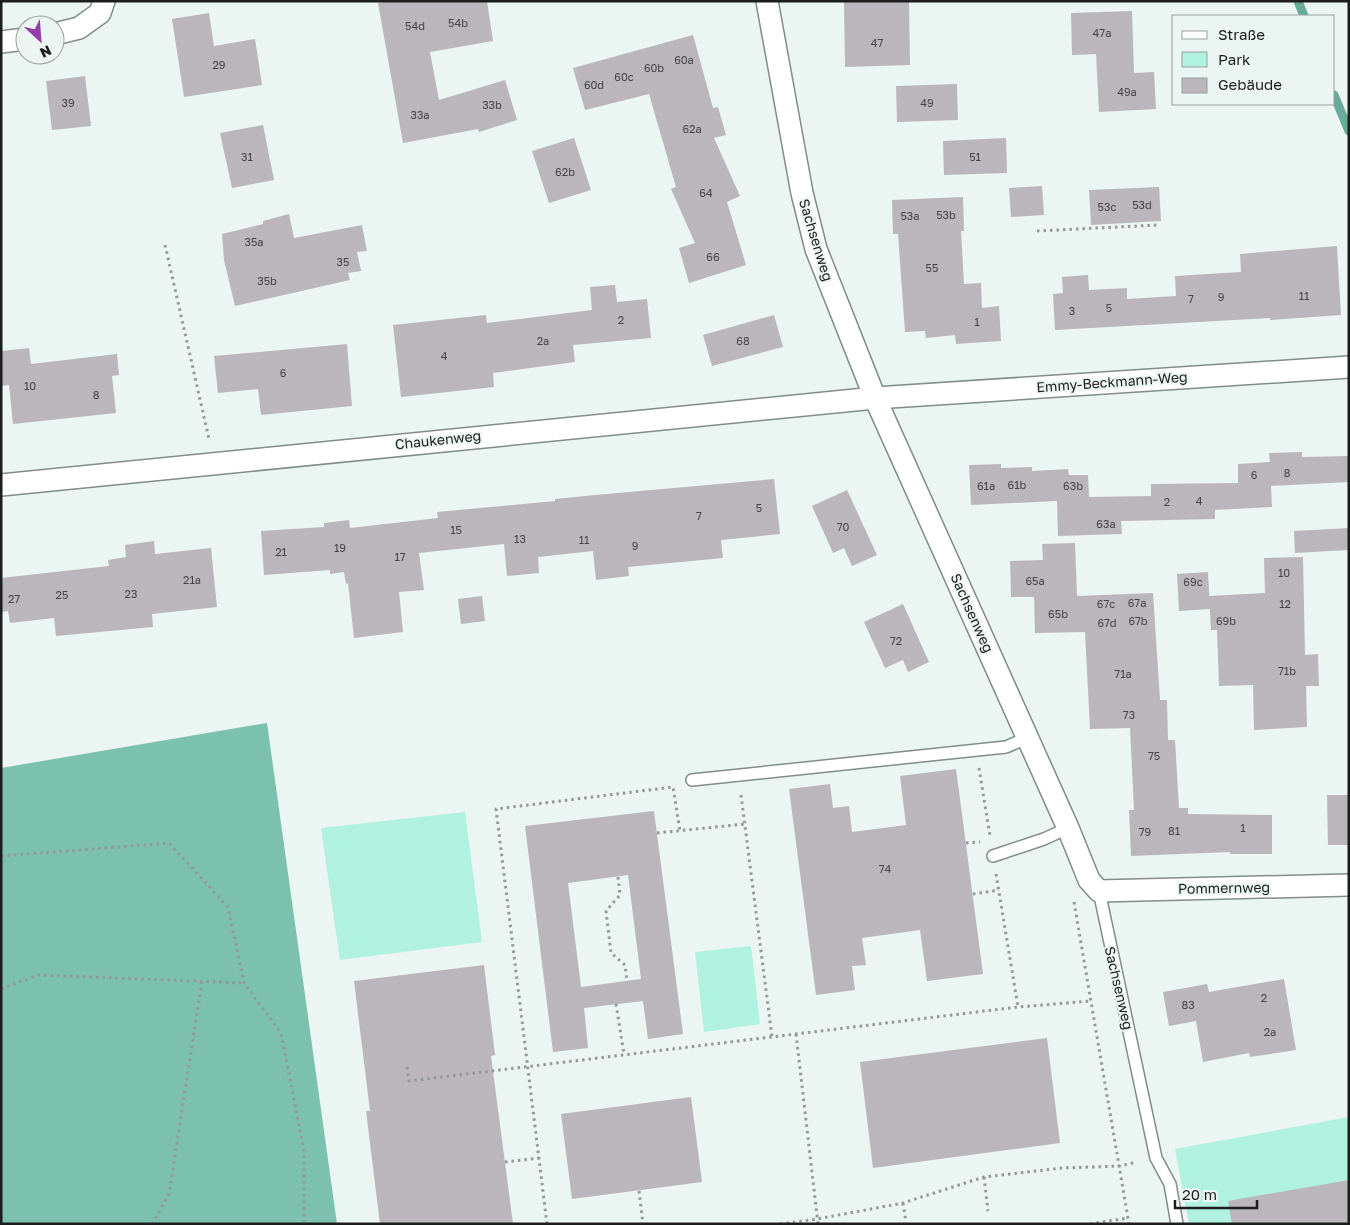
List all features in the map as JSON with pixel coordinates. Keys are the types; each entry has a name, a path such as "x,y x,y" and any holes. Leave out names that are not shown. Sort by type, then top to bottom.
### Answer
{"street":[{"path":"65,32 80,28 100,13 104,1"},
{"name":"Sachsenweg","path":"767,1 802,193 816,249 875,398 1094,885"},
{"path":"1,42 15,40"},
{"name":"Emmy-Beckmann-Weg","path":"875,398 1349,367"},
{"name":"Chaukenweg","path":"1,484 875,398"},
{"name":"Pommernweg","path":"1094,885 1349,884"}],"lane":[{"path":"692,780 976,751 1006,747 1028,738"},
{"path":"993,856 1044,839 1068,828"},
{"name":"Sachsenweg","path":"1094,885 1156,1158 1170,1184 1177,1224"}],"path":[{"path":"1037,231 1158,225"},
{"path":"165,244 215,462"},
{"path":"976,751 1018,1007"},
{"path":"738,774 772,1037"},
{"path":"548,1224 496,809 674,787 680,831"},
{"path":"658,833 744,824"},
{"path":"1,856 168,843 228,907 244,983 281,1033 304,1151 304,1224"},
{"path":"618,877 620,895 606,911 611,953 625,965 627,981"},
{"path":"1094,885 1073,897 1129,1224"},
{"path":"973,894 999,890"},
{"path":"1,989 38,975 244,983"},
{"path":"152,1224 169,1194 202,982"},
{"path":"407,1067 409,1081 1018,1007 1091,1001"},
{"path":"616,1004 624,1054"},
{"path":"796,1034 818,1222"},
{"path":"505,1162 539,1158"},
{"path":"780,1224 818,1222 903,1203 984,1177 1062,1168 1120,1166 1156,1158"},
{"path":"984,1177 988,1211"},
{"path":"638,1191 643,1224"},
{"path":"903,1203 906,1222"},
{"path":"1090,1224 1128,1218"}],"green space":[{"path":"267,723 337,1224 1,1224 1,768"},
{"path":"465,812 482,942 340,960 321,828"},
{"path":"751,946 760,1024 704,1032 695,952"},
{"path":"1349,1117 1349,1224 1189,1224 1175,1149"}],"building":[{"path":"391,1 487,1 493,41 430,52 439,100 505,80 517,120 479,132 478,129 403,143 378,3"},
{"path":"844,1 909,1 910,65 845,67"},
{"path":"1132,11 1134,73 1154,72 1156,109 1099,112 1096,54 1072,55 1071,13"},
{"path":"209,13 214,46 255,39 262,85 184,97 172,19"},
{"path":"693,35 713,108 718,107 726,135 714,138 740,196 727,202 746,265 689,283 679,248 695,243 671,189 676,187 649,94 585,110 573,68"},
{"path":"85,76 91,126 52,130 46,81"},
{"path":"957,84 958,120 897,122 896,86"},
{"path":"263,125 274,180 232,188 220,133"},
{"path":"574,138 591,190 549,203 532,151"},
{"path":"1006,138 1007,173 944,175 943,141"},
{"path":"1042,186 1044,215 1011,217 1009,188"},
{"path":"1159,187 1161,221 1091,225 1089,190"},
{"path":"963,197 964,231 961,231 964,284 981,283 982,308 999,306 1001,341 956,344 955,335 926,338 925,331 905,332 898,234 893,234 892,200"},
{"path":"289,214 294,238 362,225 367,251 357,252 361,271 348,273 350,280 235,306 224,260 222,234 263,224 263,221"},
{"path":"1337,246 1341,315 1055,330 1053,294 1063,293 1062,277 1088,275 1089,290 1127,288 1127,299 1176,296 1175,276 1241,272 1240,254"},
{"path":"615,285 617,302 647,299 651,338 573,345 575,362 493,373 494,387 401,397 393,325 486,315 487,323 592,310 590,287"},
{"path":"774,315 783,347 712,366 703,335"},
{"path":"347,344 352,406 261,415 258,389 218,393 214,356"},
{"path":"29,348 31,364 117,354 119,375 112,376 116,413 13,424 9,385 1,386 1,351"},
{"path":"1302,452 1302,457 1349,456 1349,482 1271,486 1272,507 1215,510 1215,519 1121,521 1122,534 1058,536 1057,501 971,505 969,465 1001,464 1001,468 1032,467 1032,471 1068,469 1069,475 1088,475 1089,497 1151,496 1151,484 1238,483 1238,464 1270,462 1269,453"},
{"path":"774,479 780,534 721,540 723,558 628,567 629,576 596,580 593,551 538,557 539,573 507,576 504,544 419,553 424,590 399,592 403,632 354,638 348,583 346,584 344,572 330,574 330,570 264,575 261,531 324,527 324,523 349,520 350,528 438,518 437,512 555,501 555,499 595,495"},
{"path":"847,490 877,555 852,566 844,548 833,553 812,506"},
{"path":"1349,528 1349,550 1295,553 1294,531"},
{"path":"154,541 155,554 211,548 217,607 152,614 153,627 56,636 54,618 10,623 8,611 1,612 1,578 109,566 108,560 126,557 125,545"},
{"path":"1075,543 1077,596 1153,593 1160,700 1167,700 1168,740 1175,740 1179,808 1188,808 1188,814 1272,815 1272,854 1230,854 1230,852 1131,856 1129,810 1134,810 1130,728 1090,729 1085,632 1035,633 1034,597 1011,597 1010,561 1043,560 1042,544"},
{"path":"1303,557 1305,655 1318,654 1319,686 1306,686 1307,727 1254,730 1253,685 1219,686 1217,630 1211,630 1209,596 1265,593 1264,558"},
{"path":"1208,572 1210,609 1179,611 1177,574"},
{"path":"482,596 485,621 461,624 458,599"},
{"path":"903,604 929,662 908,672 903,660 885,668 864,622"},
{"path":"956,769 983,974 927,981 920,930 862,938 866,965 852,966 855,990 816,995 789,789 830,784 833,808 849,806 852,832 906,825 900,776"},
{"path":"1327,795 1349,795 1349,845 1328,845"},
{"path":"654,811 683,1034 648,1039 643,1001 584,1008 588,1048 553,1052 525,826","holes":["628,875 641,979 581,987 568,883"]},
{"path":"484,965 495,1055 491,1056 513,1224 380,1224 366,1111 370,1111 354,981"},
{"path":"1284,979 1296,1050 1250,1057 1249,1053 1203,1062 1196,1021 1169,1026 1163,992 1207,984 1209,992"},
{"path":"1047,1038 1060,1143 873,1168 860,1062"},
{"path":"691,1097 702,1182 572,1199 561,1114"},
{"path":"1349,1180 1349,1224 1232,1224 1228,1201"}],"waterway":[{"path":"1298,1 1304,15"},
{"path":"1335,97 1349,131"}]}
